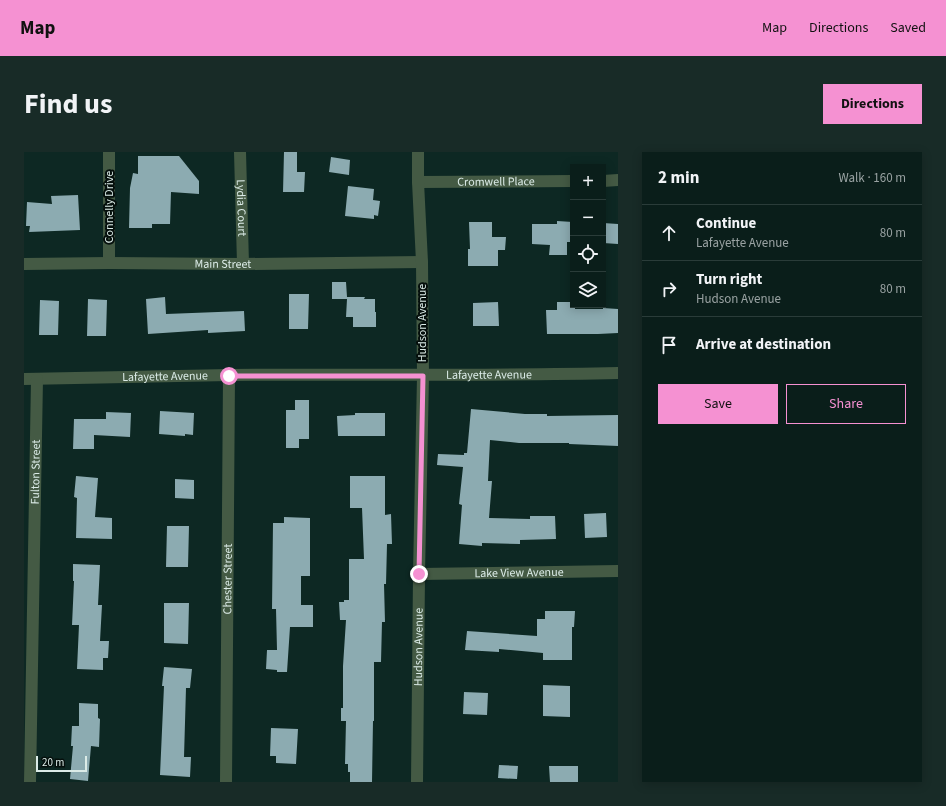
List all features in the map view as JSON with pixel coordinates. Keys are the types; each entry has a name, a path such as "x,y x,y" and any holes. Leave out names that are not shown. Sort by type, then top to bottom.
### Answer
{"street":[{"name":"Connelly Drive","path":"109,152 109,263"},
{"name":"Lydia Court","path":"240,152 243,264"},
{"name":"Hudson Avenue","path":"417,782 423,376 422,262 418,152"},
{"path":"606,181 618,180"},
{"name":"Cromwell Place","path":"418,182 570,181"},
{"name":"Main Street","path":"24,264 422,262"},
{"name":"Lafayette Avenue","path":"24,379 229,376 618,374"},
{"name":"Chester Street","path":"226,782 229,376"},
{"name":"Fulton Street","path":"30,782 37,379"},
{"name":"Lake View Avenue","path":"419,574 618,571"}],"building":[{"path":"284,152 297,152 297,172 305,172 304,192 283,192"},
{"path":"138,156 179,156 199,181 199,194 171,192 170,224 152,224 152,228 129,228 130,188 133,173 138,174"},
{"path":"331,157 350,160 349,175 329,172"},
{"path":"348,186 374,189 373,200 380,201 378,216 374,215 374,219 345,216"},
{"path":"78,195 80,230 29,232 30,226 26,226 27,202 52,204 51,196"},
{"path":"557,221 570,222 570,242 567,242 567,255 549,255 550,245 532,244 532,224 557,224"},
{"path":"469,222 492,222 492,237 506,237 505,250 498,250 498,266 468,266 468,249 470,249"},
{"path":"606,223 618,224 618,244 606,243"},
{"path":"332,282 346,282 347,297 365,297 364,299 375,299 376,327 353,327 353,317 346,317 347,299 332,299"},
{"path":"289,294 309,294 308,329 289,329"},
{"path":"165,297 166,314 244,311 245,331 208,333 208,330 148,334 146,299"},
{"path":"88,299 107,300 106,336 87,336"},
{"path":"40,300 59,301 58,335 39,335"},
{"path":"498,302 499,326 473,326 473,303"},
{"path":"557,302 570,302 570,308 575,309 618,309 618,333 547,334 546,310 557,310"},
{"path":"295,400 309,400 309,439 299,439 299,448 286,448 286,410 295,410"},
{"path":"471,409 525,414 547,414 547,416 618,415 618,446 569,443 519,443 490,440 488,481 492,481 489,518 530,519 530,516 555,516 556,539 520,540 520,544 482,543 482,546 459,544 462,505 459,504 463,467 437,465 438,454 464,455 464,453 467,453"},
{"path":"160,411 194,413 193,435 185,434 185,436 159,434"},
{"path":"106,412 131,413 130,437 94,435 94,449 73,449 74,419 106,419"},
{"path":"355,413 385,413 385,436 338,436 337,416 355,415"},
{"path":"76,476 98,478 95,517 112,518 112,539 76,538 77,498 74,497"},
{"path":"350,476 385,476 385,515 391,514 392,544 387,544 386,584 384,584 385,622 382,622 381,662 374,662 372,782 350,782 348,764 345,764 346,721 341,721 341,708 343,708 343,666 346,620 340,620 339,602 349,600 349,559 364,559 362,508 350,508"},
{"path":"175,479 194,480 194,499 175,498"},
{"path":"606,513 607,537 585,538 584,514"},
{"path":"284,517 310,518 310,576 301,576 301,605 313,605 313,627 290,627 287,672 277,672 277,670 266,669 267,650 277,650 276,609 272,609 273,523 284,523"},
{"path":"167,526 189,526 188,567 166,567"},
{"path":"73,564 100,565 98,605 102,605 100,641 109,641 108,658 103,658 103,670 77,669 79,625 72,625 74,581"},
{"path":"164,603 189,603 188,644 164,643"},
{"path":"545,611 575,611 574,627 572,627 572,660 543,660 543,653 499,649 499,652 465,650 467,631 537,636 537,619 545,619"},
{"path":"164,667 192,669 190,688 186,688 184,757 191,757 190,777 160,775 164,686 162,686"},
{"path":"543,685 570,686 570,717 543,716"},
{"path":"464,692 488,693 487,715 463,714"},
{"path":"79,703 98,704 98,718 100,719 99,747 91,746 88,781 70,779 73,746 71,746 72,726 79,726"},
{"path":"271,728 298,729 296,764 276,763 276,756 270,756"},
{"path":"499,765 518,766 517,779 498,778"},
{"path":"549,766 578,766 578,782 550,782"}],"route":[{"path":"229,376 423,376 419,574"}]}
